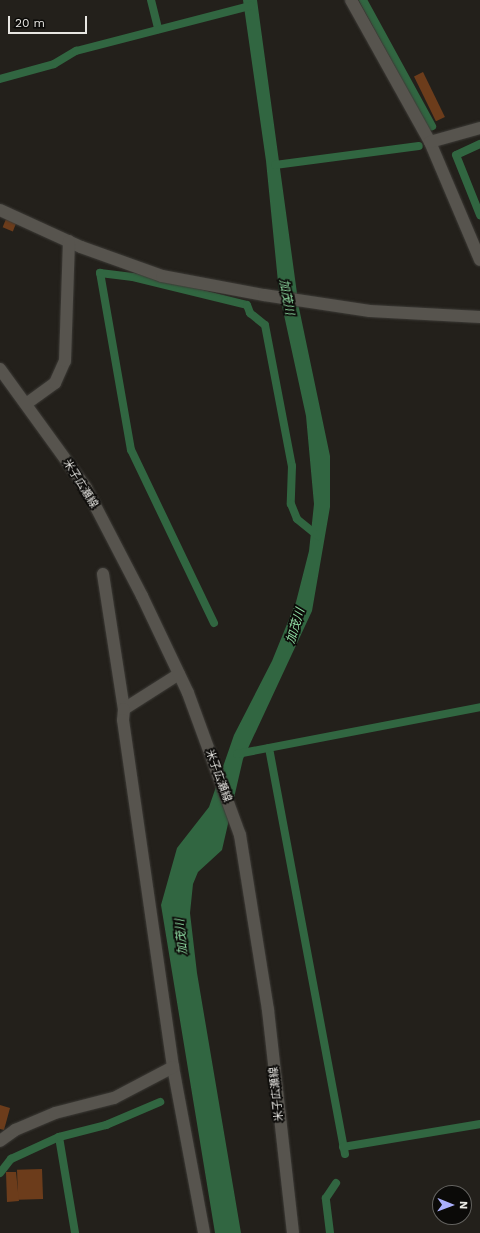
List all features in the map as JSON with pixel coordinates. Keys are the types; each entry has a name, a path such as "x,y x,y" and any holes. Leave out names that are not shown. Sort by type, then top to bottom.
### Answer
{"street":[{"path":"351,0 430,142 480,260"},
{"path":"430,142 480,128"},
{"path":"0,210 69,241 162,276 277,297 370,311 480,317"},
{"path":"26,404 55,383 65,361 69,241"},
{"name":"米子広瀬線","path":"0,369 86,488 179,674 207,744 240,835 268,1010 293,1233"},
{"path":"103,574 124,709 123,720 173,1067 204,1233"},
{"path":"124,709 179,674"},
{"path":"0,1141 15,1130 55,1113 114,1098 173,1067"}],"water":[{"name":"加茂川","path":"243,0 257,0 299,308 330,456 330,507 312,611 243,759 222,850 198,872 193,884 190,913 197,973 241,1233 215,1233 161,905 177,848 209,807 234,735 272,661 296,602 309,551 314,504 306,416 279,292 266,161"}],"building":[{"path":"423,72 445,117 436,121 414,76"},
{"path":"6,219 16,223 13,231 3,227"},
{"path":"0,1105 10,1108 4,1130 0,1129"},
{"path":"42,1169 43,1199 18,1200 17,1170"},
{"path":"6,1172 16,1172 19,1201 7,1202"}],"waterway":[{"path":"151,0 158,29"},
{"path":"363,0 432,126"},
{"path":"0,79 54,64 76,51 250,6"},
{"path":"480,144 456,155 480,215"},
{"path":"275,165 419,146"},
{"path":"214,623 131,450 100,273 133,277 247,305 250,313 265,325 292,466 291,504 297,519 318,536"},
{"path":"237,754 480,707"},
{"path":"269,748 345,1154"},
{"path":"0,1173 11,1159 59,1137 106,1125 160,1102"},
{"path":"343,1147 480,1124"},
{"path":"59,1137 75,1233"},
{"path":"330,1233 326,1198 336,1183"}]}
